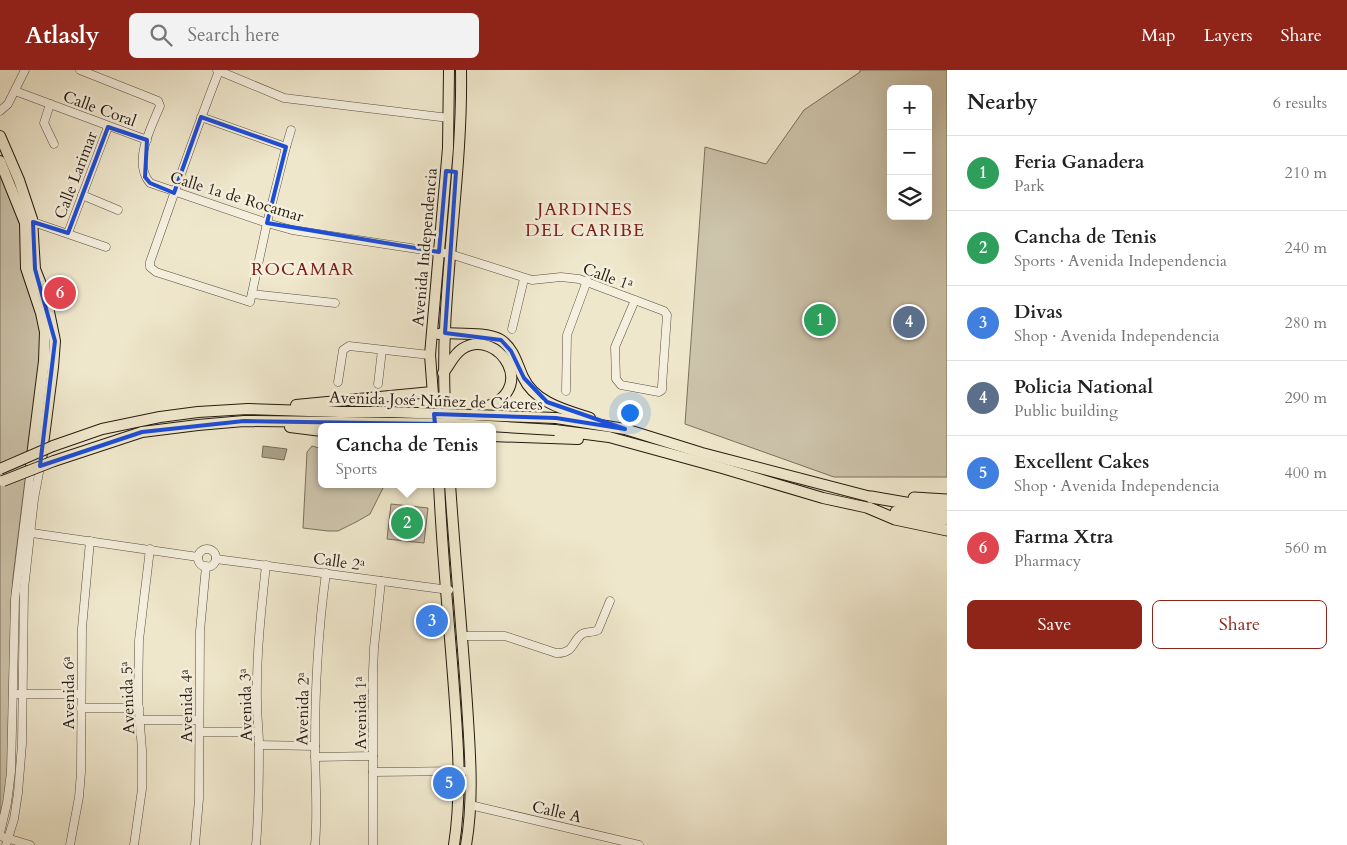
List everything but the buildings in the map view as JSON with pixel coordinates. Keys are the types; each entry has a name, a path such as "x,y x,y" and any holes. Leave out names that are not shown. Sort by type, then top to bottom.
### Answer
{"highway":[{"path":"870,502 883,496 947,500"},
{"path":"870,502 947,510"},
{"path":"870,502 947,519"},
{"path":"870,502 895,519 947,530"}],"main road":[{"name":"Avenida Independencia","path":"446,423 443,374 450,254 449,70"},
{"name":"Avenida Independencia","path":"436,423 430,355 439,252 451,172 460,135 461,70"},
{"path":"0,136 19,180 33,222 35,269 46,298 55,342 53,367 36,462"},
{"path":"0,161 25,223 26,268 41,313 45,332 36,462"},
{"path":"432,336 444,333 487,336 501,340 512,351 527,383 547,402 625,428"},
{"path":"388,412 477,408 496,403 508,391 512,375 510,367 500,353 487,345 471,345 462,349 443,374"},
{"path":"248,409 432,392"},
{"name":"Avenida José Núñez de Cáceres","path":"0,469 54,446 102,429 160,417 198,412 248,409 439,423"},
{"name":"Avenida José Núñez de Cáceres","path":"3,481 54,461 142,432 244,421 340,417 388,412 556,418 625,428 702,453 870,502"},
{"path":"244,421 318,430"},
{"name":"Avenida José Núñez de Cáceres","path":"496,426 555,430 609,437 823,498 870,502"},
{"path":"496,436 624,441"},
{"path":"439,488 458,736 458,806 454,845"},
{"path":"450,488 463,636 471,771 466,845"},
{"path":"440,516 452,516"}],"street":[{"path":"0,111 8,104 25,70"},
{"path":"80,70 158,101 160,106 147,140"},
{"path":"335,303 251,298 156,272 150,267 150,262 218,70 284,98 449,118"},
{"name":"Calle Coral","path":"15,91 147,140"},
{"path":"50,104 44,123 54,144"},
{"path":"201,117 286,147"},
{"name":"Calle Larimar","path":"68,233 108,127"},
{"path":"251,298 266,223 291,130"},
{"name":"Calle 1a de Rocamar","path":"147,140 143,157 145,177 150,183 175,193 292,230 450,254"},
{"path":"82,195 118,210"},
{"path":"33,222 106,247"},
{"name":"Calle 1ª","path":"450,254 524,278 539,280 572,278 664,310 667,315 662,390 654,392 621,385 616,379 616,340 635,300"},
{"path":"512,329 524,278"},
{"path":"566,391 566,335 587,282"},
{"path":"338,382 345,347 430,355"},
{"path":"378,384 382,350"},
{"path":"30,845 8,842 0,835 11,772 15,599 26,533 34,499 36,462"},
{"path":"26,533 198,557"},
{"path":"8,842 18,793 22,744 26,533"},
{"name":"Avenida 6ª","path":"70,845 79,797 81,772 82,628 90,541"},
{"name":"Avenida 5ª","path":"134,845 142,789 139,640 150,549"},
{"path":"208,549 214,552 216,559 214,564 206,566 201,564 198,557 202,551 208,549"},
{"name":"Calle 2ª","path":"216,559 458,591"},
{"name":"Avenida 3ª","path":"256,845 259,745 257,703 258,660 266,565"},
{"name":"Avenida 4ª","path":"195,845 199,799 200,639 206,566"},
{"name":"Avenida 2ª","path":"315,845 317,660 326,573"},
{"name":"Avenida 1ª","path":"373,845 374,656 381,581"},
{"path":"463,636 504,636 562,654 568,651 584,633 598,630 610,601"},
{"path":"13,694 81,694"},
{"path":"81,708 139,708"},
{"path":"140,720 200,720"},
{"path":"200,732 258,732"},
{"path":"259,745 315,746"},
{"path":"315,756 373,756"},
{"path":"373,772 471,771"},
{"name":"Calle A","path":"470,805 617,842 638,845"}],"highlighted area":[{"path":"201,117 286,147 267,223 439,252 446,171 456,172 445,333 501,340 511,351 524,378 547,402 625,429 556,418 434,414 435,424 244,421 142,432 40,466 55,341 35,269 33,222 68,233 108,127 147,140 145,177 150,183 174,193"}],"shaded area":[{"path":"860,70 947,70 947,477 834,477 685,424 705,147 766,164 804,110 860,72"},
{"path":"0,170 19,218 42,344 13,577 9,768 0,827"},
{"path":"263,446 287,449 284,460 262,457"},
{"path":"312,446 318,448 318,488 383,488 370,514 338,531 303,528 307,452"},
{"path":"391,504 428,508 424,543 387,539"}],"place":[{"name":"Farma Xtra","path":"60,293"},
{"name":"Feria Ganadera","path":"820,320"},
{"name":"Policia National","path":"909,322"},
{"name":"Cancha de Tenis","path":"407,523"},
{"name":"Divas","path":"432,621"},
{"name":"Excellent Cakes","path":"449,783"}],"district":[{"name":"JARDINES DEL CARIBE","path":"585,219"},
{"name":"ROCAMAR","path":"303,269"}]}
